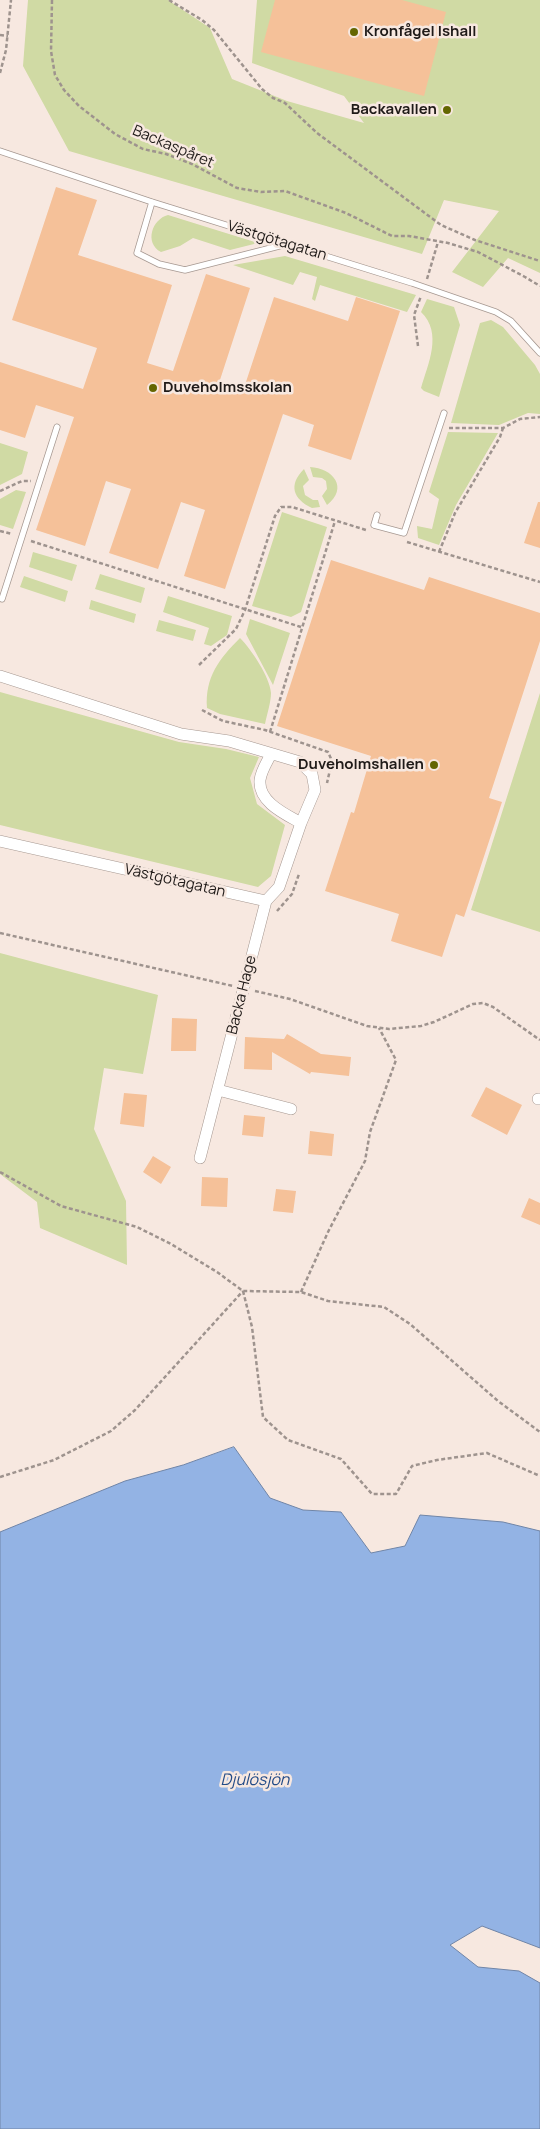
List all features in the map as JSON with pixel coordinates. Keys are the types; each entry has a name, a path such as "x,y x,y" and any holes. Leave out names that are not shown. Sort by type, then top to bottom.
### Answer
{"street":[{"path":"0,676 181,734 229,741 300,762 312,774 315,790 301,823 279,887 266,900"},
{"path":"271,754 262,771 260,781 263,792 271,804 301,823"},
{"name":"Västgötagatan","path":"0,841 266,900"},
{"name":"Backa Hage","path":"200,1158 266,900"},
{"path":"218,1090 291,1110"}],"lane":[{"name":"Västgötagatan","path":"0,151 152,202 496,312 511,321 540,353"},
{"path":"152,202 138,253 159,264 185,270 284,244"},
{"path":"377,515 374,525 404,533 444,413"},
{"path":"2,599 56,427"}],"path":[{"path":"0,73 8,36 12,0"},
{"name":"Backaspåret","path":"52,0 51,51 55,75 64,90 79,106 115,134 143,149 166,154 192,164 237,188 262,192 285,191 346,214 392,236 409,236 478,252 540,286"},
{"path":"169,0 202,20 214,30 262,89 285,103 317,133 441,225 475,240 540,261"},
{"path":"0,35 8,36"},
{"path":"418,346 414,315 425,288 438,242"},
{"path":"439,426 503,428 520,419 540,418"},
{"path":"440,552 449,526 500,437 503,428"},
{"path":"0,491 22,481 40,482"},
{"path":"199,665 236,629 245,610 277,510 286,506 373,532"},
{"path":"270,732 335,520"},
{"path":"0,531 301,627"},
{"path":"402,540 540,582"},
{"path":"0,933 290,999 367,1026 379,1028 402,1029 420,1026 434,1022 473,1004 482,1003 493,1007 540,1040"},
{"path":"301,1292 328,1232 365,1161 370,1132 396,1060 379,1028"},
{"path":"0,1172 61,1206 138,1227 171,1244 217,1272 243,1292 301,1292 328,1301 384,1308 410,1324 498,1401 540,1432"},
{"path":"243,1292 252,1328 263,1417 288,1440 341,1459 372,1494 396,1494 412,1466 437,1460 487,1453 540,1476"},
{"path":"0,1477 54,1460 111,1431 135,1410 243,1292"}],"green space":[{"path":"28,0 168,0 210,28 232,79 287,101 364,123 344,96 252,63 257,0 540,0 540,273 508,258 483,287 452,272 499,211 444,200 422,254 69,151 23,66"},
{"path":"168,215 258,243 230,250 193,238 180,246 161,252 153,243 152,232 158,221"},
{"path":"285,256 416,295 407,312 320,285 315,301 312,299 317,277 300,272 293,285 233,265"},
{"path":"427,299 454,307 460,325 439,397 421,388 430,359 433,339 428,320 421,312"},
{"path":"491,320 503,327 535,365 540,374 540,414 528,413 499,425 451,423 480,323"},
{"path":"448,432 498,433 456,505 439,545 418,538 417,526 432,529 439,499 429,492"},
{"path":"0,443 28,452 22,474 0,485"},
{"path":"310,467 325,471 335,480 337,492 334,499 327,505 322,496 327,489 326,481 322,478 313,477"},
{"path":"304,469 309,480 303,486 305,495 313,500 318,500 320,507 312,508 297,496 294,486"},
{"path":"16,490 26,492 13,529 0,525 0,499"},
{"path":"282,512 327,527 301,612 291,617 252,606"},
{"path":"33,552 77,565 72,581 29,567"},
{"path":"100,574 145,588 141,603 95,589"},
{"path":"24,576 68,591 65,602 20,587"},
{"path":"168,596 232,616 227,635 211,646 204,644 209,628 163,612"},
{"path":"91,600 136,614 134,623 89,609"},
{"path":"250,619 290,633 273,685 246,634"},
{"path":"159,620 196,630 193,641 156,631"},
{"path":"240,638 259,664 270,686 271,697 265,724 220,714 207,708 208,687 215,669"},
{"path":"0,692 179,742 226,749 259,757 250,778 257,804 285,825 271,876 258,887 0,825"},
{"path":"540,693 540,932 471,910"},
{"path":"0,953 158,995 143,1074 104,1068 94,1129 126,1201 127,1265 40,1228 37,1202 0,1174"}],"water":[{"name":"Djulösjön","path":"234,1447 270,1498 303,1510 341,1512 371,1553 405,1546 420,1515 503,1522 540,1531 540,1948 482,1926 450,1945 478,1967 519,1971 540,1983 540,2129 0,2129 0,1532 125,1481 183,1465"}],"building":[{"name":"Kronfågel Ishall","path":"275,0 402,0 446,12 424,96 261,52"},
{"name":"Duveholmsskolan","path":"56,187 97,200 78,255 172,285 147,363 173,371 206,274 250,288 218,386 242,394 274,297 348,321 356,297 400,311 351,460 308,446 314,425 283,414 225,589 184,576 205,510 181,502 158,569 109,553 131,489 106,481 85,546 36,530 74,417 36,405 25,438 0,430 0,362 83,389 97,348 12,320"},
{"path":"538,502 540,502 540,548 524,543"},
{"name":"Duveholmshallen","path":"331,560 424,590 429,577 540,613 540,641 489,798 502,802 464,917 456,914 442,957 391,941 399,914 325,891 351,812 354,813 371,756 277,726"},
{"path":"172,1018 197,1019 196,1051 171,1051"},
{"path":"287,1034 321,1054 351,1057 349,1076 311,1072 310,1074 272,1052 272,1070 244,1069 245,1037 284,1039"},
{"path":"486,1087 522,1105 507,1135 471,1116"},
{"path":"124,1093 147,1095 144,1127 120,1124"},
{"path":"244,1115 265,1117 263,1137 242,1135"},
{"path":"310,1131 334,1134 332,1156 308,1154"},
{"path":"153,1156 171,1167 161,1184 143,1172"},
{"path":"202,1177 228,1178 227,1207 201,1206"},
{"path":"276,1189 296,1191 293,1213 273,1211"},
{"path":"529,1198 540,1203 540,1225 521,1217"}],"place":[{"name":"Kronfågel Ishall","path":"354,32"},
{"name":"Backavallen","path":"447,110"},
{"name":"Duveholmsskolan","path":"153,388"},
{"name":"Duveholmshallen","path":"434,765"}]}
